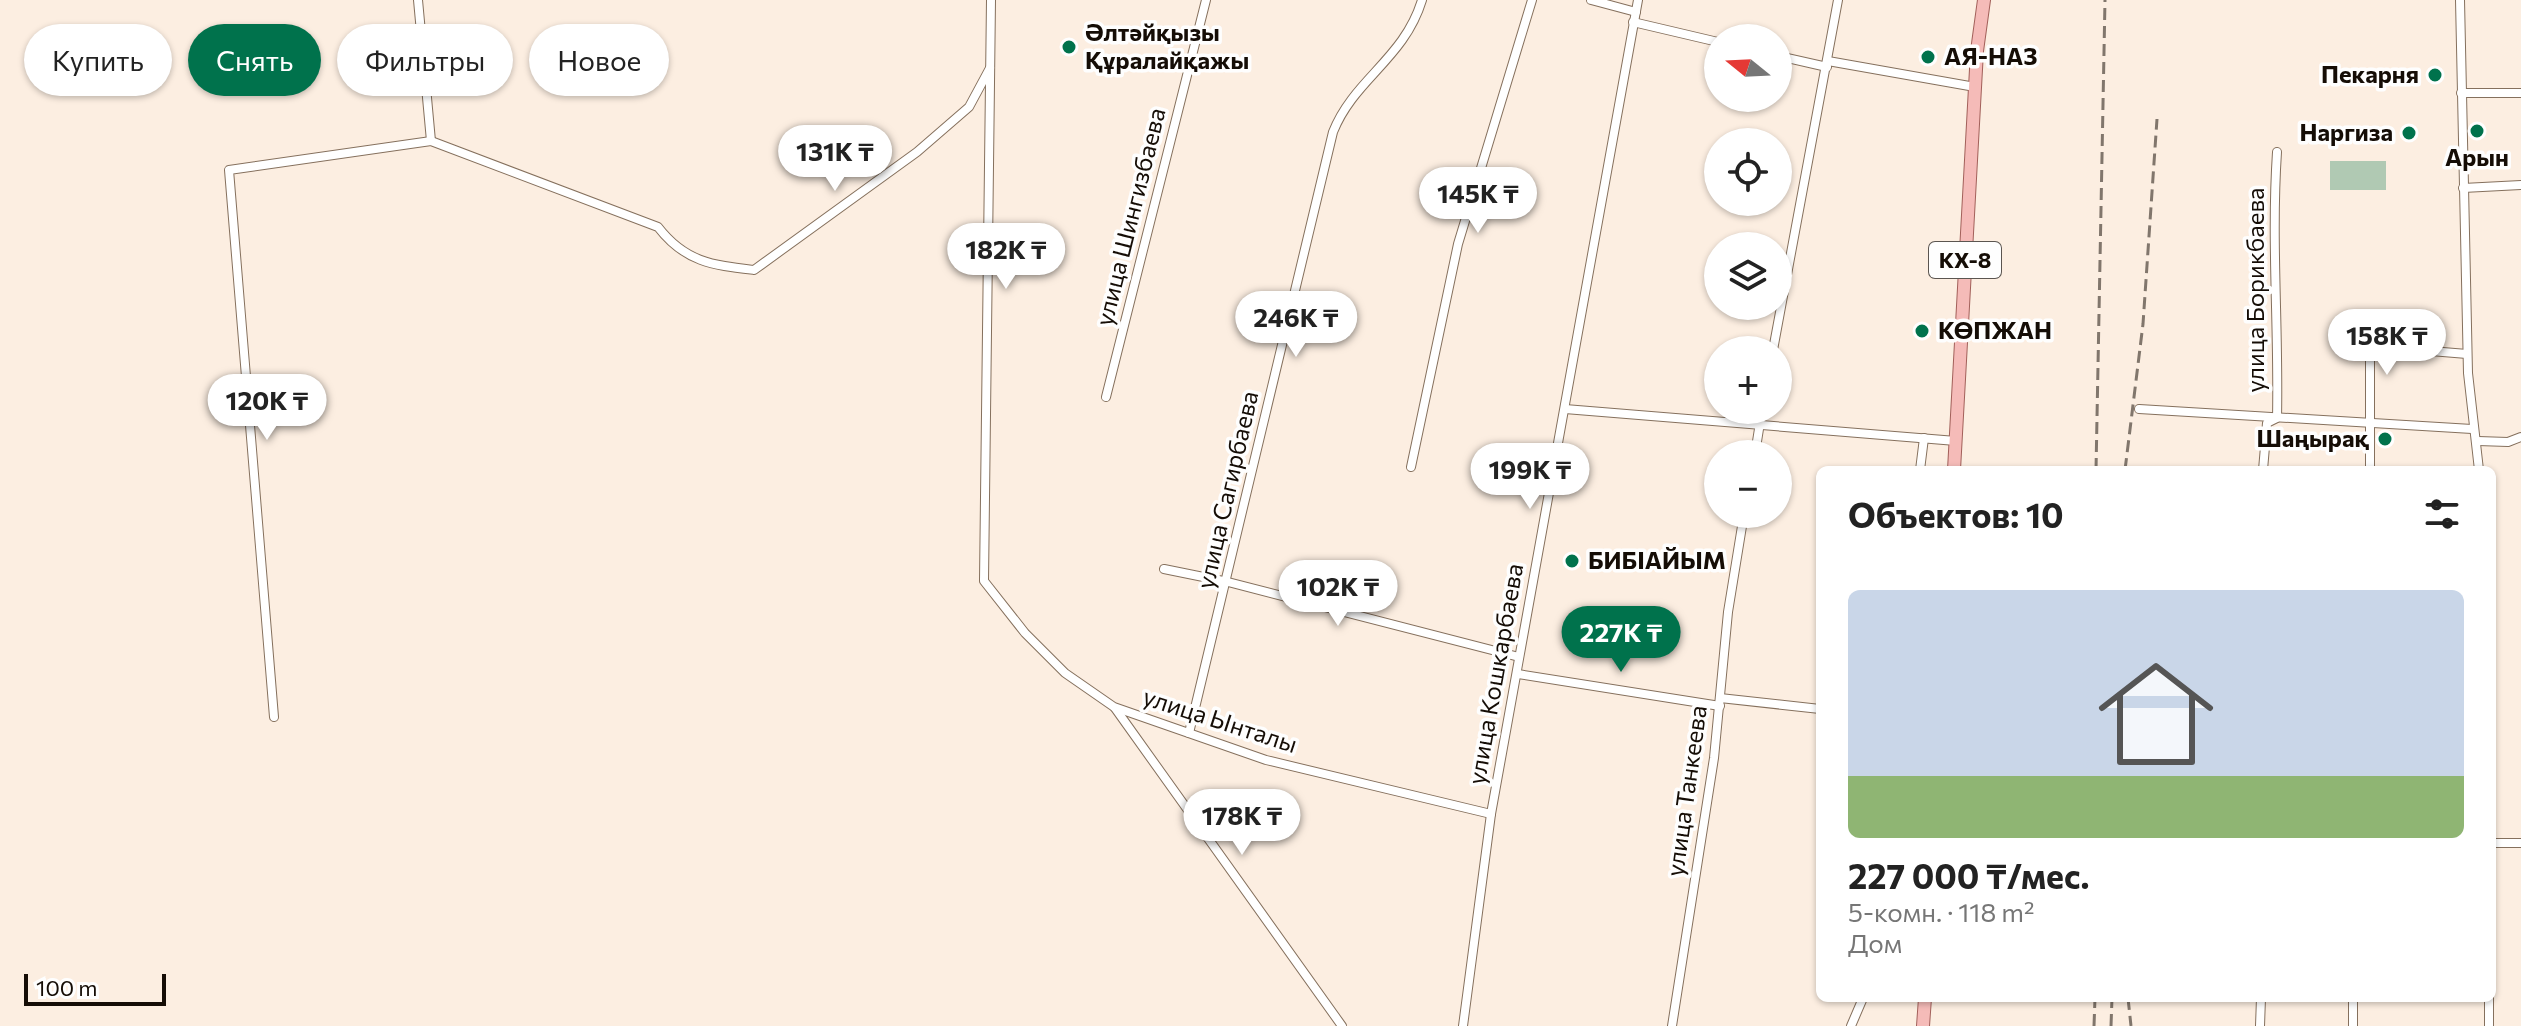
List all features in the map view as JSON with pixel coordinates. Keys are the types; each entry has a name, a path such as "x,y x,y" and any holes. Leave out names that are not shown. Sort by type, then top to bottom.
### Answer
{"main road":[{"name":"КХ-8","path":"1974,0 1977,51"},
{"name":"КХ-8","path":"1954,466 1977,51 1984,0"},
{"path":"1923,1026 1925,1002"}],"street":[{"path":"418,0 431,141"},
{"path":"274,717 229,170 431,141 658,227 675,249 702,260 754,270 905,160 969,107 990,68 991,0"},
{"name":"улица Шингизбаева","path":"1106,397 1206,0"},
{"name":"улица Сагирбаева","path":"1189,733 1228,582 1333,132 1341,112 1399,48 1422,0"},
{"path":"1411,467 1458,244 1532,0"},
{"path":"1591,0 1636,12"},
{"name":"улица Кошкарбаева","path":"1463,1026 1491,814 1638,0"},
{"path":"1776,336 1838,0"},
{"path":"2460,0 2467,354 2472,429 2478,441 2479,466"},
{"path":"1633,22 1704,39"},
{"path":"1792,58 1975,87"},
{"name":"улица Ынталы","path":"990,68 989,377 984,581 1025,633 1065,673 1114,707 1266,760 1491,814"},
{"path":"2461,93 2521,93"},
{"name":"улица Борикбаева","path":"2263,466 2267,423 2277,418 2278,349 2272,284 2272,218 2277,152"},
{"path":"2463,188 2521,185"},
{"path":"2370,466 2370,346 2467,354"},
{"path":"1565,409 1956,441"},
{"path":"2139,409 2472,429"},
{"path":"1757,440 1759,425"},
{"path":"2508,442 2521,437"},
{"path":"1920,466 1924,438"},
{"path":"2478,441 2508,442 2521,447"},
{"name":"улица Танкеева","path":"1672,1026 1720,702 1728,612 1742,528"},
{"path":"1164,569 1228,582 1519,657"},
{"path":"1518,674 1720,702 1816,709"},
{"path":"1114,707 1342,1026"},
{"path":"2496,843 2521,843"},
{"path":"1851,1026 1861,1002"},
{"path":"2260,1026 2261,1002"},
{"path":"2353,1002 2353,1026"},
{"path":"2489,1002 2489,1026"}],"green space":[{"path":"2330,161 2386,161 2386,190 2330,190"}],"railway":[{"path":"2096,466 2105,0"},
{"path":"2125,466 2143,324 2157,119"},
{"path":"2094,1026 2095,1002"},
{"path":"2111,1026 2112,1002"},
{"path":"2128,1002 2131,1026"}],"place":[{"name":"Әлтәйқызы Құралайқажы","path":"1069,47"},
{"name":"АЯ-НАЗ","path":"1928,57"},
{"name":"Пекарня","path":"2435,75"},
{"name":"Арын","path":"2477,131"},
{"name":"Наргиза","path":"2409,133"},
{"name":"КӨПЖАН","path":"1922,331"},
{"name":"Шаңырақ","path":"2385,439"},
{"name":"БИБІАЙЫМ","path":"1572,561"}]}
